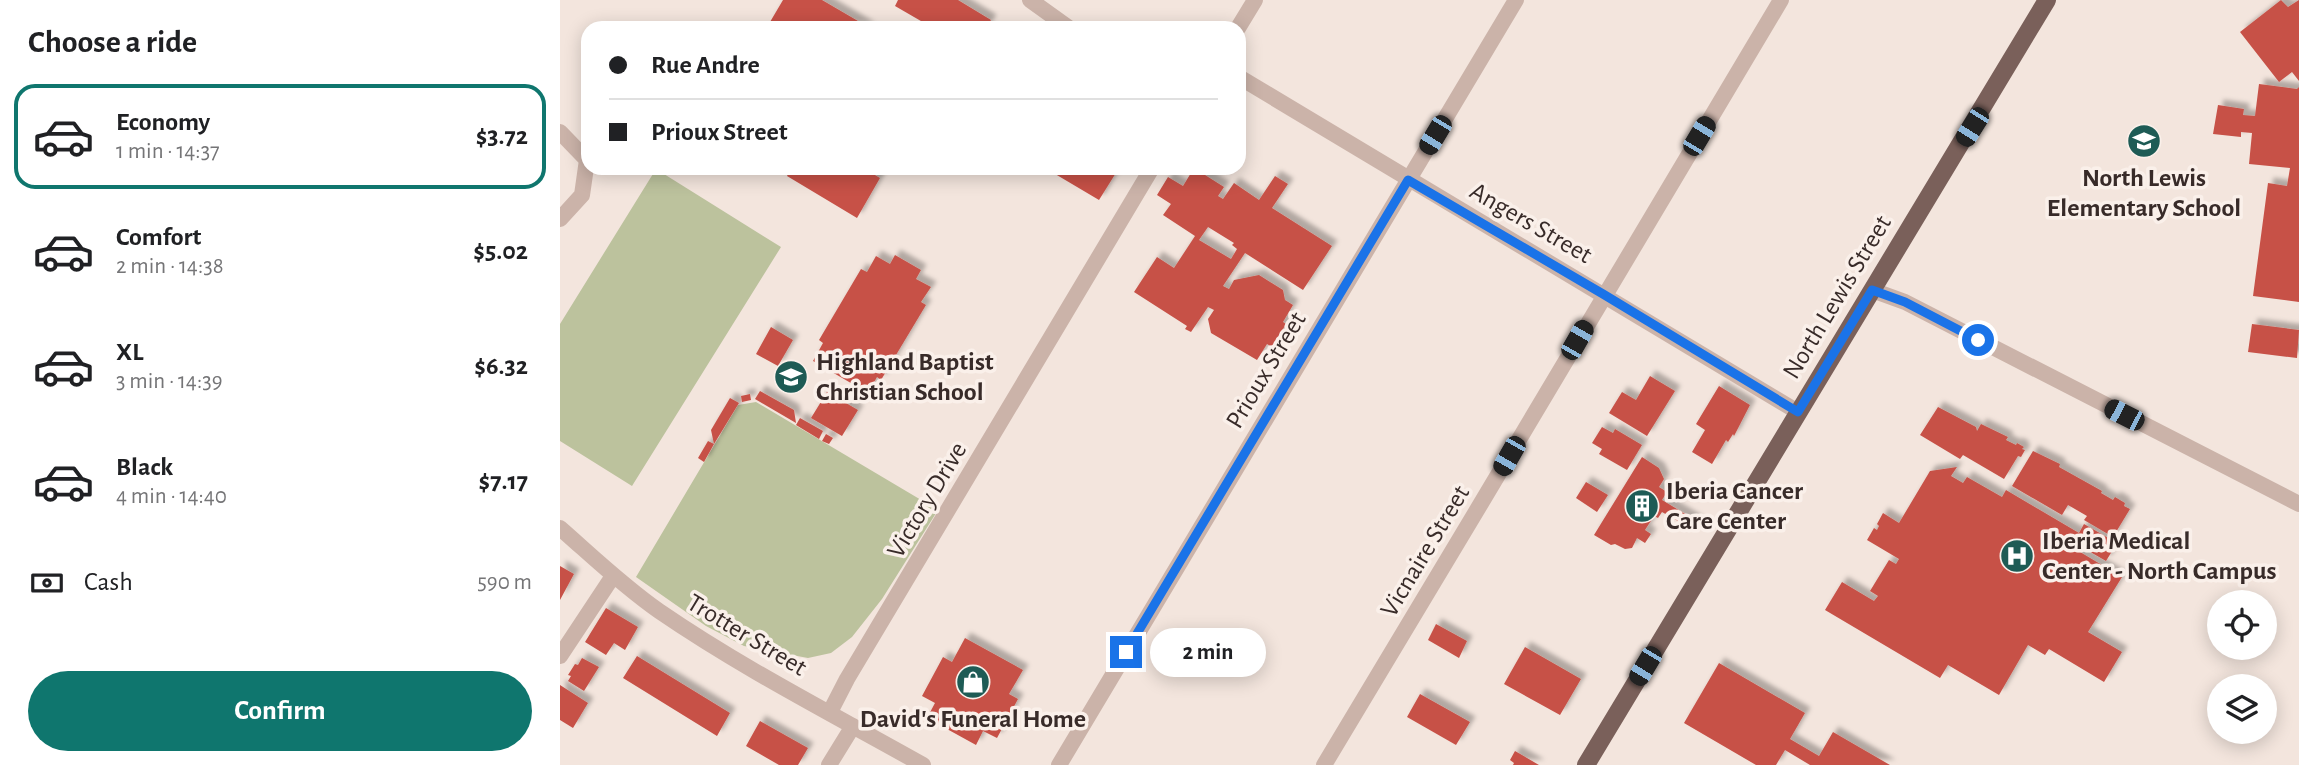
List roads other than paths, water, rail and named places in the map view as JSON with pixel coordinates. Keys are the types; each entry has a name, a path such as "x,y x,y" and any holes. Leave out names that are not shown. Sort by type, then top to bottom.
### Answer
{"main road":[{"name":"North Lewis Street","path":"1586,765 2047,0"}],"street":[{"path":"1030,0 1059,21"},
{"path":"1242,21 1255,0"},
{"name":"Prioux Street","path":"1059,765 1516,0"},
{"name":"Vicnaire Street","path":"1324,765 1469,525 1603,294 1782,0"},
{"name":"Angers Street","path":"1246,81 1798,412"},
{"path":"560,132 581,154"},
{"path":"560,219 582,195 585,175"},
{"name":"Victory Drive","path":"830,712 847,679 1148,175"},
{"path":"1872,290 1905,302 2299,504"},
{"name":"Trotter Street","path":"560,528 613,576 657,610 716,648 923,765"},
{"path":"560,656 613,576"},
{"path":"829,765 853,726"}],"place":[{"name":"North Lewis Elementary School","path":"2144,141"},
{"name":"Highland Baptist Christian School","path":"791,377"},
{"name":"Iberia Cancer Care Center","path":"1642,506"},
{"name":"Iberia Medical Center - North Campus","path":"2017,556"},
{"name":"David's Funeral Home","path":"973,682"}]}
